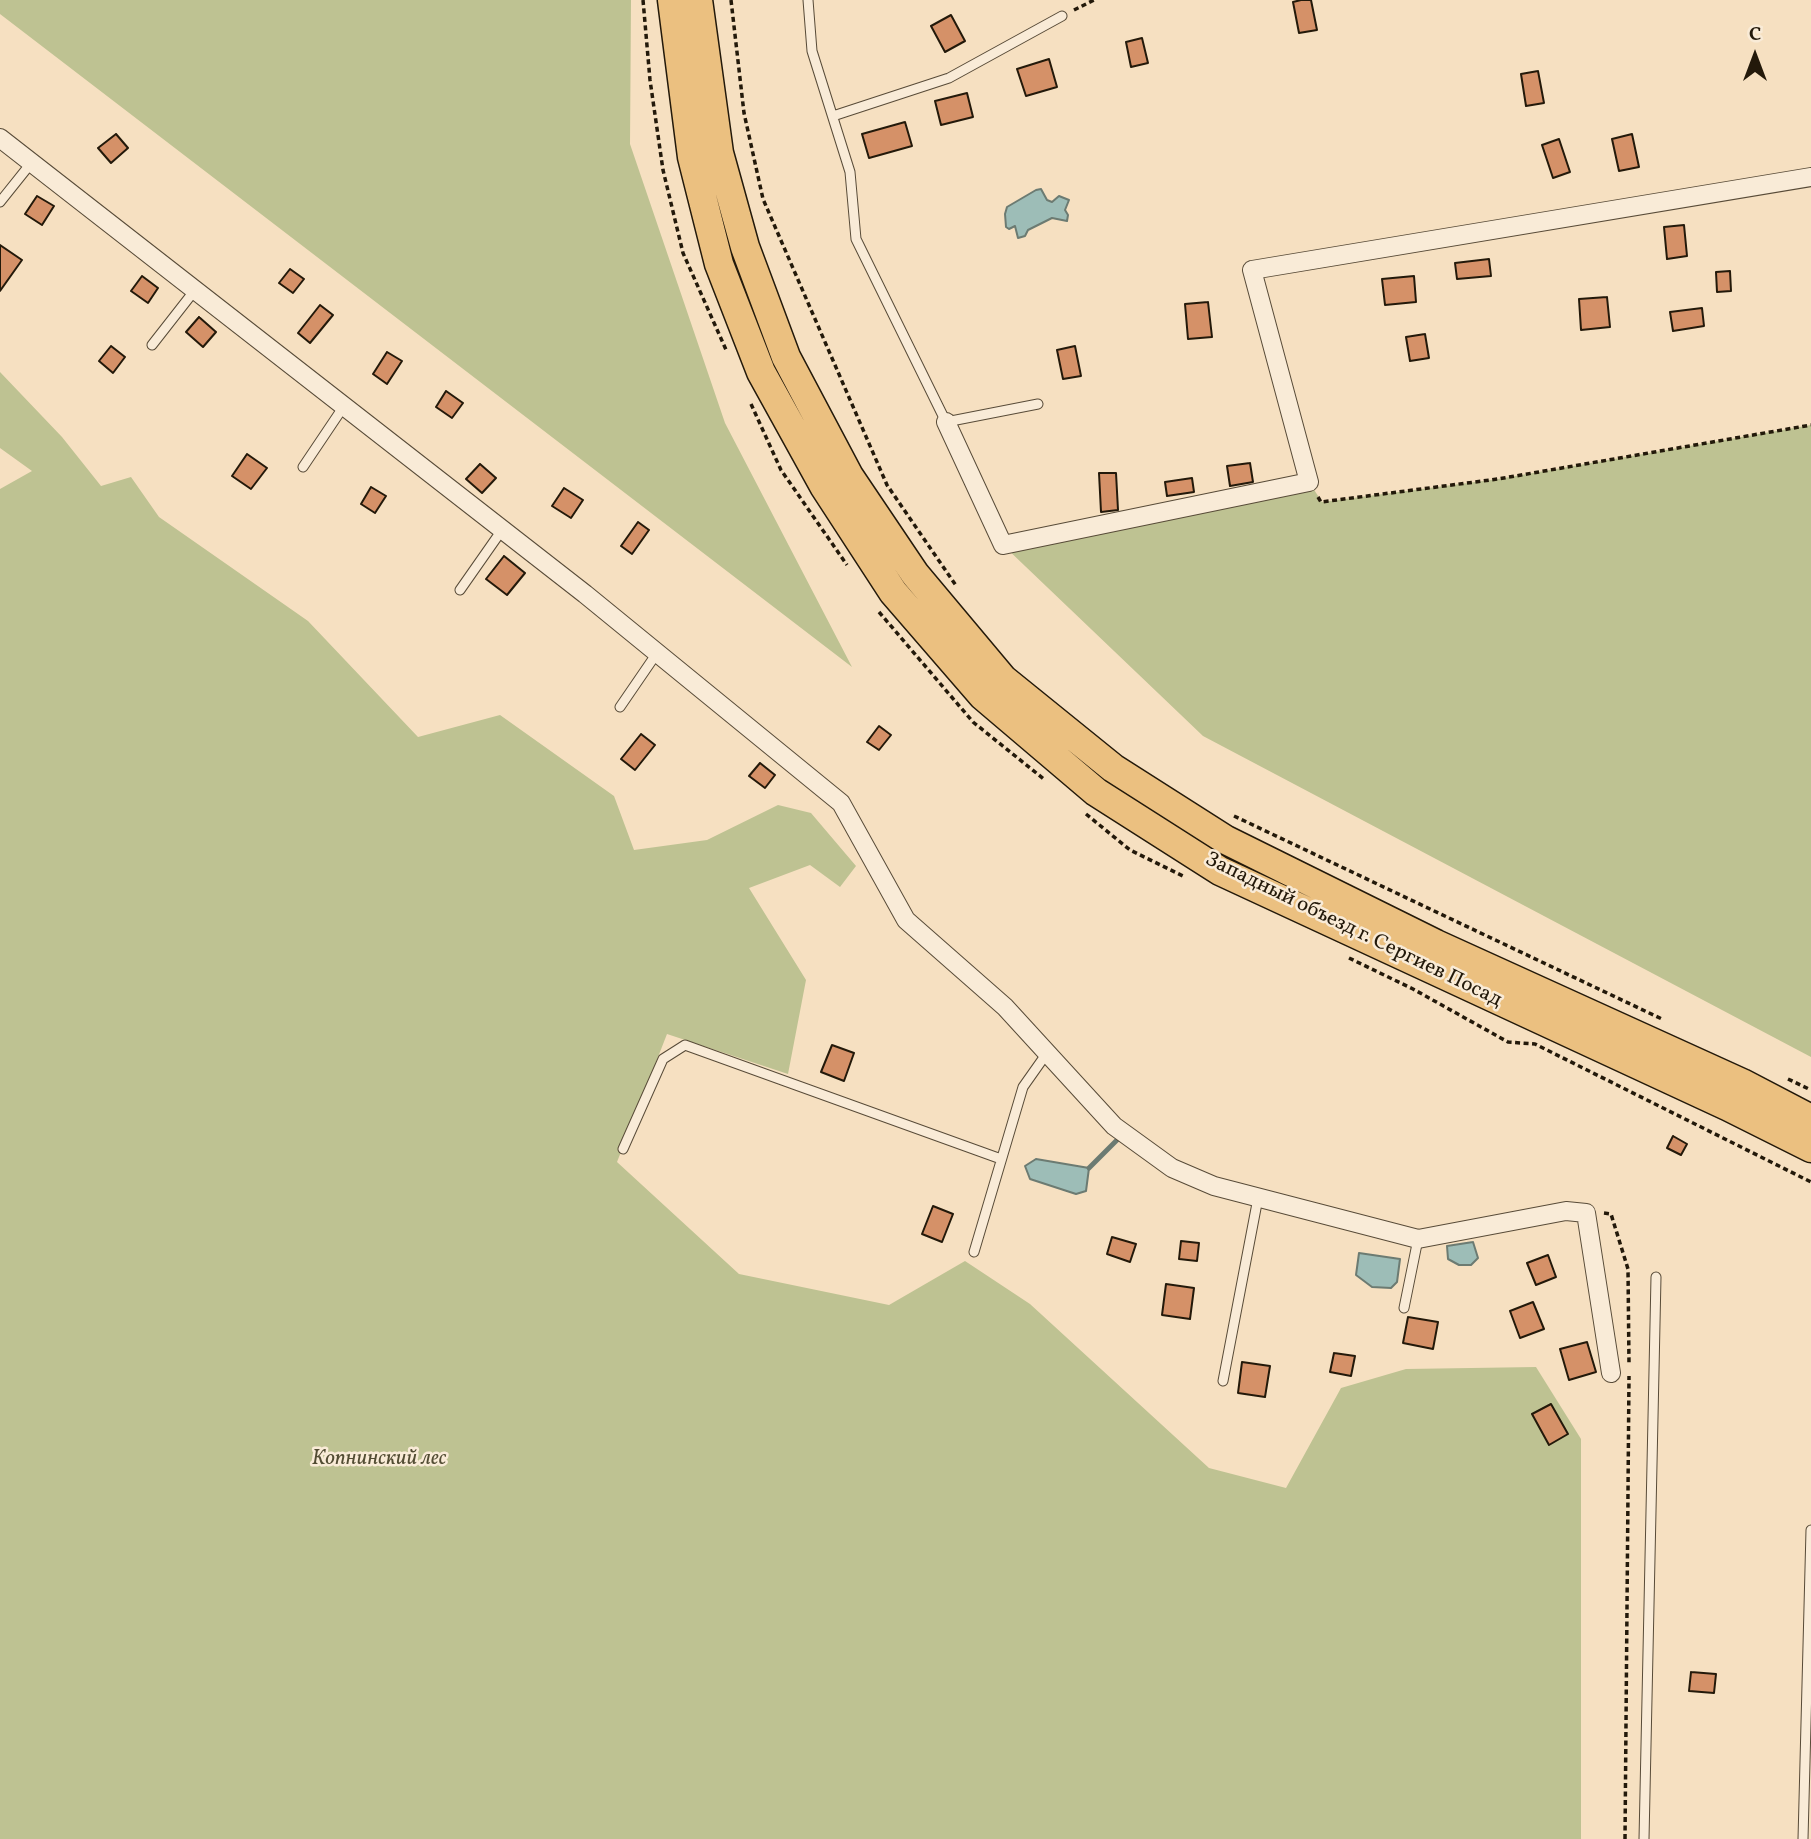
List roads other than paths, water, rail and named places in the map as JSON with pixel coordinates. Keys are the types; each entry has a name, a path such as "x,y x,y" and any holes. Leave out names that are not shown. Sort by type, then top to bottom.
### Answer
{"main road":[{"name":"Западный объезд г. Сергиев Посад","path":"672,0 692,157 719,264 761,372 824,486 893,592 983,696 1096,792 1220,871 1727,1106 1811,1148"},
{"name":"Западный объезд г. Сергиев Посад","path":"698,0 719,153 745,247 786,357 849,476 908,563 1003,679 1114,768 1226,840 1436,944 1741,1083 1811,1119"}],"street":[{"path":"0,138 502,530 841,803 906,920 1005,1007 1114,1126 1172,1168 1214,1186 1418,1239 1566,1211 1586,1213 1611,1373"},
{"path":"946,422 1003,545 1309,482 1252,270 1811,177"}],"lane":[{"path":"808,0 812,51 850,172 856,239 867,267 946,422 1038,404"},
{"path":"833,116 949,78 1062,16"},
{"path":"0,202 32,162"},
{"path":"152,345 195,290"},
{"path":"303,467 344,406"},
{"path":"460,590 502,530"},
{"path":"621,707 657,653"},
{"path":"623,1149 663,1059 685,1045 1001,1159"},
{"path":"974,1252 1023,1087 1047,1053"},
{"path":"1223,1381 1258,1198"},
{"path":"1404,1308 1418,1239"},
{"path":"1644,1839 1656,1277"},
{"path":"1803,1839 1811,1530"}],"water":[{"path":"1041,189 1047,200 1052,202 1059,196 1069,200 1065,210 1067,221 1052,218 1018,238 1015,226 1009,229 1006,227 1007,207"},
{"path":"1036,1159 1089,1168 1086,1191 1076,1194 1030,1179 1025,1166"},
{"path":"1473,1242 1478,1258 1471,1265 1459,1265 1448,1259 1447,1246"},
{"path":"1359,1253 1400,1259 1397,1282 1391,1288 1372,1287 1356,1275"}],"waterway":[{"path":"1089,1168 1118,1139"}],"park label":[{"name":"Копнинский лес","path":"379,1460"}]}
